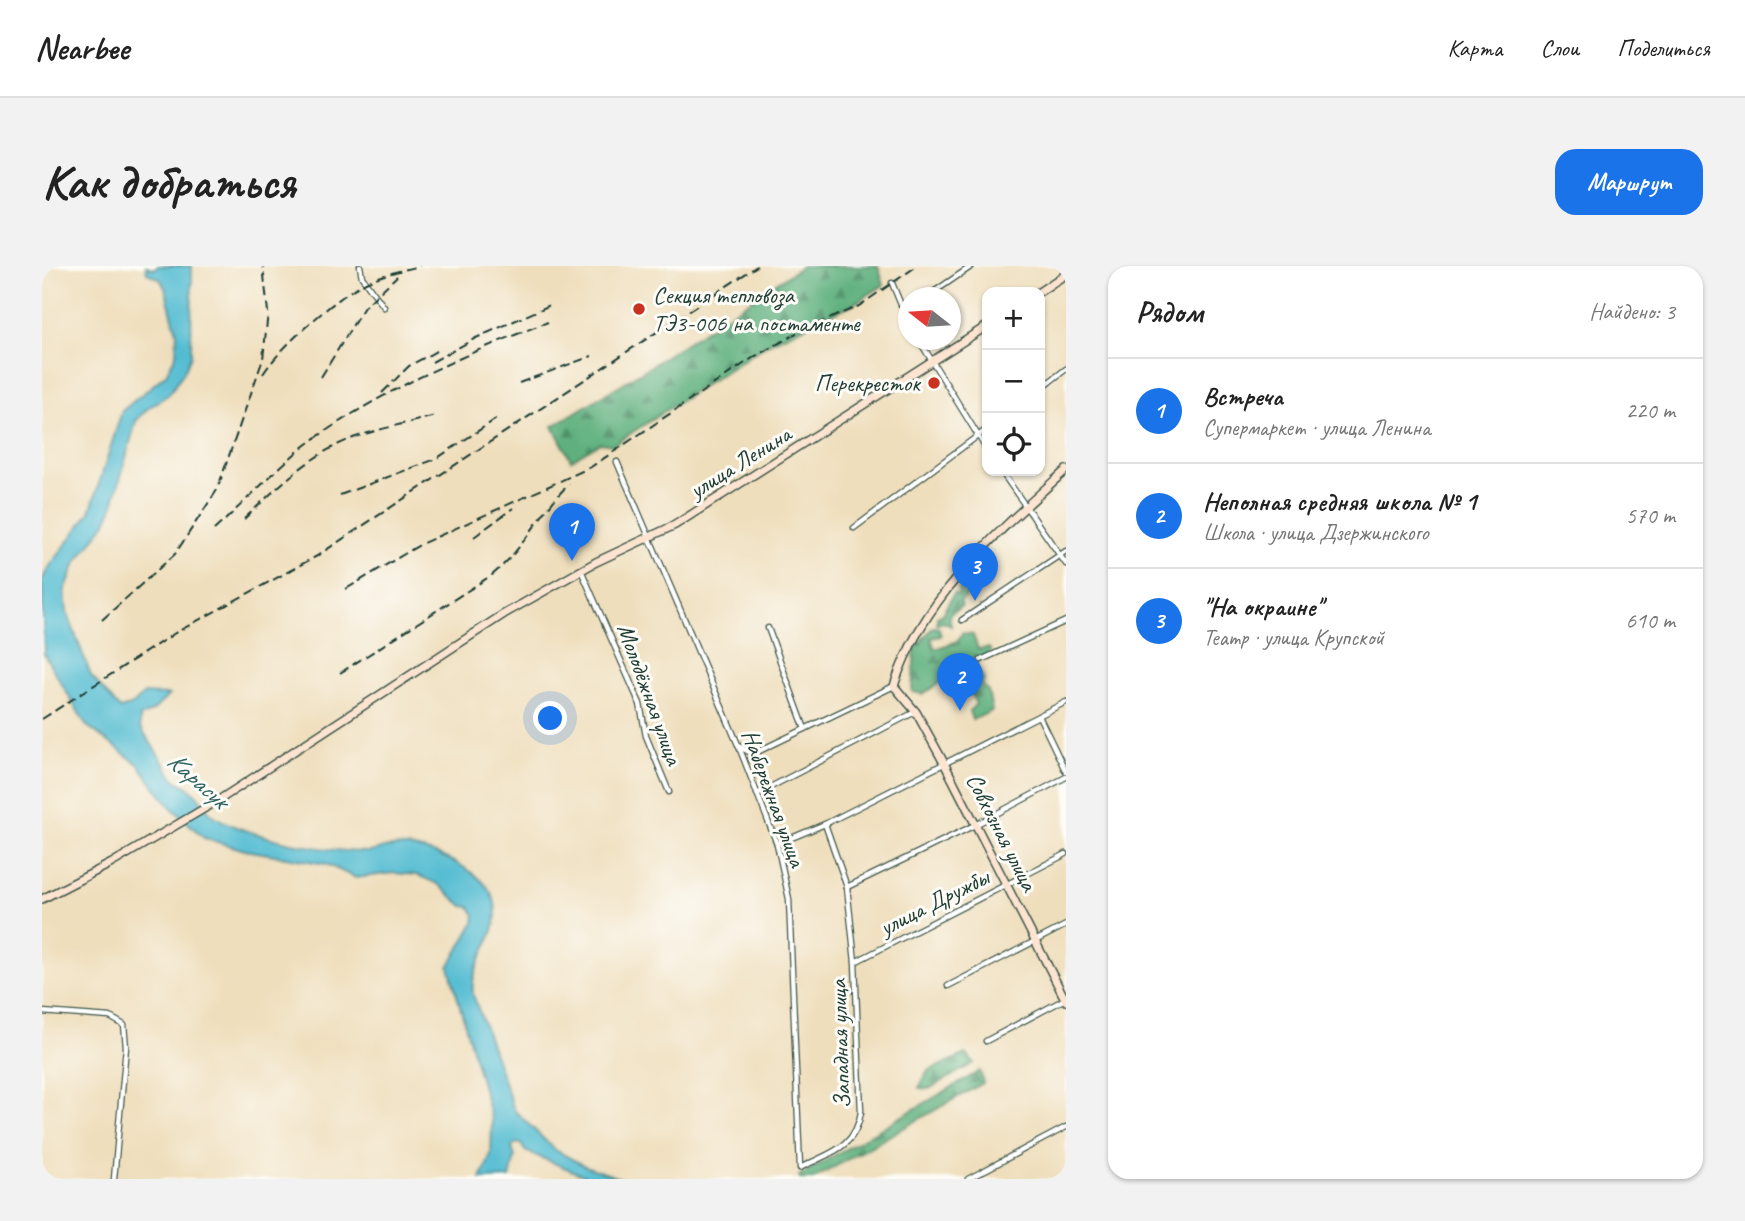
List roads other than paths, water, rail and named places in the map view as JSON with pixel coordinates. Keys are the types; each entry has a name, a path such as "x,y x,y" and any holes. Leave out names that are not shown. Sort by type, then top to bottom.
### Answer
{"main road":[{"path":"1045,288 1066,274"},
{"name":"улица Ленина","path":"42,899 171,829 504,614 581,570 649,539 982,329"},
{"path":"894,686 905,651 968,563 1066,470"},
{"name":"Совхозная улица","path":"894,686 916,712 944,763 1066,1000"}],"street":[{"path":"360,266 362,277 384,307"},
{"path":"941,287 972,266"},
{"path":"892,284 898,301"},
{"path":"925,350 982,442"},
{"path":"1045,385 1066,369"},
{"path":"854,528 982,433"},
{"name":"Набережная улица","path":"617,462 739,747 777,844 789,899 800,1168"},
{"path":"1004,476 1066,564"},
{"path":"962,620 1066,551"},
{"name":"Молодёжная улица","path":"581,570 640,703 646,736 669,792"},
{"path":"981,660 1066,621"},
{"path":"768,628 805,729"},
{"path":"739,747 751,753 757,752 894,686"},
{"path":"777,844 825,824 1066,702"},
{"path":"757,794 916,712"},
{"path":"847,887 977,824 1066,775 1039,716"},
{"name":"Западная улица","path":"800,1168 848,1143 858,1131 861,1111 855,961 847,887 825,824"},
{"name":"улица Дружбы","path":"855,961 1066,854"},
{"path":"948,986 1066,925"},
{"path":"986,1041 1066,1000"},
{"path":"42,1012 110,1017 124,1026 126,1047 114,1179"},
{"path":"968,1179 1066,1127"}],"water":[{"path":"146,266 154,269 158,266 192,266 191,355 185,370 169,394 147,409 136,421 112,509 105,524 76,563 65,590 67,612 91,676 120,709 133,705 144,694 169,695 153,711 140,717 140,727 176,780 191,789 209,811 222,821 273,839 313,847 366,852 392,847 419,849 464,867 476,876 493,897 496,910 492,934 476,970 473,994 514,1110 555,1150 585,1166 622,1179 592,1179 525,1151 521,1144 516,1143 512,1148 515,1157 510,1178 481,1179 491,1154 492,1121 449,967 474,923 475,915 470,907 463,906 438,884 417,875 394,873 356,878 326,864 245,850 204,838 170,806 138,764 86,725 44,654 42,581 47,570 90,512 122,411 166,374 176,355 177,333 165,288 160,279 147,273"}],"railway":[{"path":"102,620 175,554 217,490 263,359 268,312 263,266"},
{"path":"263,374 296,336 341,298 368,281 420,266"},
{"path":"42,719 175,633 317,556 757,266"},
{"path":"346,589 421,544 591,467 754,357 803,330 859,306 917,266"},
{"path":"321,377 364,307 397,276"},
{"path":"432,362 476,338 550,305"},
{"path":"214,530 296,453 353,414 417,378 548,322"},
{"path":"382,393 409,366 440,349"},
{"path":"519,383 592,356"},
{"path":"244,519 296,472 324,452 366,434 435,416"},
{"path":"340,495 436,459 499,417"},
{"path":"340,673 492,575 513,554 569,484"},
{"path":"474,537 513,508"}],"place":[{"name":"Секция тепловоза ТЭ3-006 на постаменте","path":"639,309"},
{"name":"Перекресток","path":"934,383"},
{"name":"Встреча","path":"572,561"},
{"name":"\"На окраине\"","path":"975,601"},
{"name":"Неполная средняя школа № 1","path":"960,711"}],"water label":[{"name":"Карасук","path":"198,780"}]}
